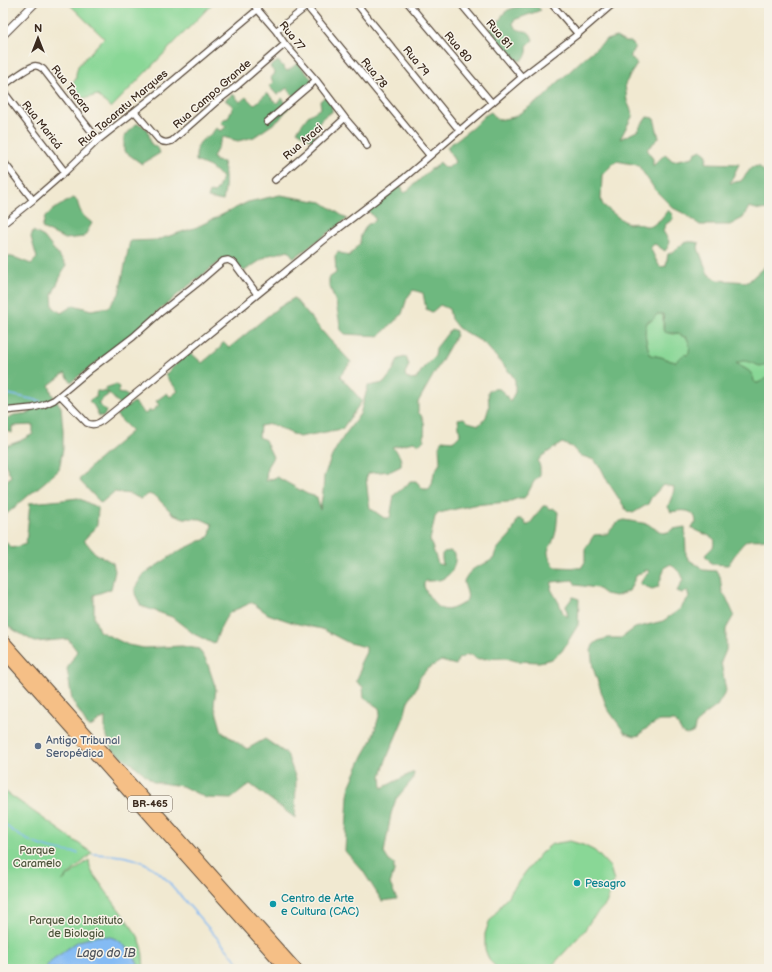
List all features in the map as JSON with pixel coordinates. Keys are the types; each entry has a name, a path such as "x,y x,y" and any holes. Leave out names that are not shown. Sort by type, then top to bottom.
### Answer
{"highway":[{"name":"BR-465","path":"3,639 297,969"},
{"name":"BR-465","path":"3,652 285,969"}],"street":[{"path":"3,35 35,3"},
{"name":"Rua 77","path":"252,3 368,146"},
{"name":"Rua 79","path":"356,3 460,131"},
{"name":"Rua 80","path":"408,3 492,103"},
{"name":"Rua 81","path":"460,3 522,77"},
{"path":"551,3 578,34"},
{"path":"60,395 87,423 93,425 100,423 257,294 403,179 522,77 578,34 614,3"},
{"path":"276,31 307,4"},
{"name":"Rua 78","path":"307,4 430,156"},
{"name":"Rua Tacaratu Marques","path":"3,224 65,172 98,140 135,112 258,10"},
{"name":"Rua Campo Grande","path":"135,112 159,140 163,142 172,141 285,44"},
{"name":"Rua Tacara","path":"3,86 28,69 34,66 39,66 43,69 98,140"},
{"path":"267,122 316,80"},
{"name":"Rua Maricá","path":"3,91 65,172"},
{"name":"Rua Araci","path":"274,180 345,118"},
{"path":"3,161 33,200"},
{"path":"3,411 32,408 54,400 223,262 228,260 234,263 257,294"}],"green space":[{"path":"68,3 213,3 111,108 97,95 87,98 78,97 75,91 71,91 69,89 69,86 76,79 78,66 104,38"},
{"path":"528,3 533,3 541,10 514,20 513,24 516,28 529,32 533,40 527,46 526,55 520,61 504,53 489,33 490,28 500,20 503,14 508,10"},
{"path":"616,37 625,42 631,42 635,46 630,56 637,64 625,84 627,101 633,115 620,139 637,131 647,117 654,118 659,138 647,149 653,159 653,166 665,154 673,161 693,157 695,153 701,150 707,155 706,163 739,164 730,183 741,181 752,167 759,166 769,177 769,209 760,210 749,207 743,218 730,225 700,225 673,208 656,191 638,165 616,161 602,175 601,200 603,205 629,224 635,223 652,226 661,219 668,210 672,214 673,219 665,225 663,231 669,241 668,247 665,251 655,244 650,247 660,267 666,266 668,254 685,243 692,242 699,243 698,248 708,274 718,280 748,282 764,267 769,269 769,323 764,331 769,344 769,361 761,366 746,361 736,363 752,374 756,383 769,377 769,535 768,538 765,539 746,541 728,565 712,564 705,555 713,547 715,540 691,527 696,523 694,515 691,512 671,512 668,507 673,495 674,487 663,485 651,498 648,504 633,513 627,511 608,482 601,468 594,460 579,455 572,447 562,443 542,456 538,461 540,476 535,480 524,498 519,498 508,502 473,505 439,513 435,517 430,540 438,564 443,565 442,554 444,552 450,551 455,554 455,561 451,572 446,577 434,581 426,581 424,583 424,587 430,598 439,608 444,610 454,608 465,602 467,599 467,594 464,581 467,575 474,568 494,558 496,551 509,537 518,519 525,522 526,525 529,525 543,506 550,509 553,508 558,512 556,532 548,550 549,556 555,567 581,568 585,562 585,549 594,535 607,534 618,522 624,520 648,524 663,533 673,529 685,527 686,555 689,560 703,570 716,571 720,576 722,592 726,597 734,615 726,629 726,650 721,662 726,691 717,706 702,717 695,726 694,732 686,735 682,732 675,721 659,721 644,730 640,735 635,736 625,733 607,708 593,668 591,651 593,645 598,641 608,638 621,638 635,628 663,621 679,610 689,597 687,591 682,593 677,591 683,580 682,575 671,564 665,567 658,587 652,589 640,584 650,571 646,570 636,576 629,591 616,596 605,594 597,588 576,585 573,580 552,582 551,589 563,613 568,617 566,606 573,597 579,599 578,625 562,651 552,659 539,662 516,661 506,658 476,659 473,655 467,655 458,659 456,665 441,661 427,669 420,677 417,687 408,701 404,717 381,776 382,788 414,772 413,779 396,799 391,814 384,853 389,861 394,864 394,872 390,884 397,899 382,901 363,871 345,851 350,785 372,740 380,713 379,708 364,698 363,687 356,681 361,670 360,664 366,652 366,647 349,643 322,629 294,623 268,614 251,602 228,615 223,622 214,644 194,634 172,617 141,606 135,594 135,588 144,574 179,551 205,540 210,535 212,524 201,519 184,518 173,514 158,498 149,494 141,499 130,494 114,492 101,503 79,480 91,466 132,431 116,415 134,402 145,414 152,411 159,405 156,401 167,393 170,397 178,391 165,375 178,362 191,353 202,363 220,348 223,342 229,348 275,310 294,298 328,338 351,362 340,376 362,401 342,429 299,437 271,424 260,426 259,437 265,440 273,457 267,467 266,481 277,477 307,494 317,497 320,510 324,476 337,447 360,414 368,386 384,383 393,371 398,359 406,357 409,365 405,373 406,377 411,380 416,379 424,367 435,356 436,348 451,329 456,331 456,335 418,402 418,412 424,421 424,440 420,444 413,442 392,447 399,455 401,466 391,471 369,473 366,478 370,508 384,518 390,518 394,495 410,481 416,481 423,489 429,489 432,484 434,473 440,463 439,446 442,440 454,441 460,435 458,419 464,418 468,422 479,425 486,417 489,407 488,391 492,389 501,390 510,402 515,392 515,380 484,343 458,328 451,319 449,309 440,305 432,312 426,309 423,293 413,290 407,298 402,314 379,336 345,334 341,330 336,303 329,284 329,278 336,273 335,256 338,252 349,256 360,243 361,235 367,225 376,220 367,209 398,186 402,187 405,193 440,162 443,167 448,168 455,162 447,147 472,128 484,116 491,112 498,120 514,117 543,98 583,59 606,40","holes":["657,314 663,314 665,332 679,333 686,337 690,346 689,353 687,355 684,354 676,362 650,355 645,333 646,325 648,321 652,320"]},
{"path":"278,61 287,71 298,63 314,82 295,98 287,88 277,95 269,86 273,82 271,78 275,73 270,67"},
{"path":"267,93 277,103 282,98 289,107 279,120 254,137 238,141 223,137 213,157 215,161 223,162 225,172 225,191 223,201 208,198 210,192 214,193 218,189 222,177 210,167 196,161 196,151 198,146 202,140 211,134 216,128 221,131 226,127 221,122 228,118 233,106 225,100 233,94 240,102 246,97 254,105"},
{"path":"325,97 331,103 332,112 320,120 313,141 297,131 308,116 321,108 320,101"},
{"path":"136,124 142,125 147,130 151,144 158,148 160,153 142,164 124,151 124,137"},
{"path":"280,195 322,202 347,219 294,258 288,250 269,255 244,271 226,257 183,290 123,342 71,382 65,373 49,385 52,394 61,407 63,448 59,470 3,517 3,485 11,476 4,462 3,447 20,441 33,434 33,425 12,426 12,433 3,430 4,420 14,415 30,413 31,407 3,409 3,255 31,264 37,258 31,237 33,231 44,237 66,265 52,295 53,307 61,313 74,305 91,310 109,307 119,294 130,241 157,240 197,227 248,202"},
{"path":"73,198 77,200 82,213 92,223 84,237 65,239 42,228 45,217 54,209"},
{"path":"657,314 663,314 663,330 665,332 673,334 679,333 686,337 690,346 689,353 687,355 684,354 676,362 650,355 645,329 648,321 651,321"},
{"path":"747,360 760,366 769,361 769,377 756,383 750,372 736,363"},
{"path":"115,384 119,387 118,393 125,394 129,397 120,405 108,392 108,395 98,403 106,411 104,416 99,416 94,406 89,401 97,397 97,391 107,392 105,388"},
{"path":"78,498 98,508 97,525 84,540 95,553 113,563 115,571 111,589 94,595 94,617 99,631 128,645 144,648 182,646 199,649 207,662 216,689 214,704 222,732 247,749 265,739 287,754 296,779 295,818 250,784 231,799 206,798 182,786 154,782 113,750 105,733 105,717 89,728 72,700 67,669 77,651 68,639 35,642 3,622 3,540 12,548 26,544 30,503"},
{"name":"Parque do Instituto de Biologia","path":"3,790 92,853 62,881 89,860 92,872 138,936 142,946 144,969 3,969"},
{"path":"570,841 595,851 610,867 614,881 606,904 591,920 584,931 549,969 498,969 489,960 485,949 485,934 489,922 541,853 552,844"}],"water":[{"name":"Lago do IB","path":"98,936 114,938 122,943 136,960 139,969 44,969 53,959 72,945 79,941"}],"waterway":[{"path":"3,393 40,401"},
{"path":"3,823 11,830 28,840 57,850 78,853"},
{"path":"93,854 115,855 130,858 144,863 155,870 166,879 244,969"}],"place":[{"name":"Antigo Tribunal Seropédica","path":"38,746"},
{"name":"Pesagro","path":"577,883"},
{"name":"Centro de Arte e Cultura (CAC)","path":"273,904"}],"park label":[{"name":"Parque Caramelo","path":"37,856"}]}
